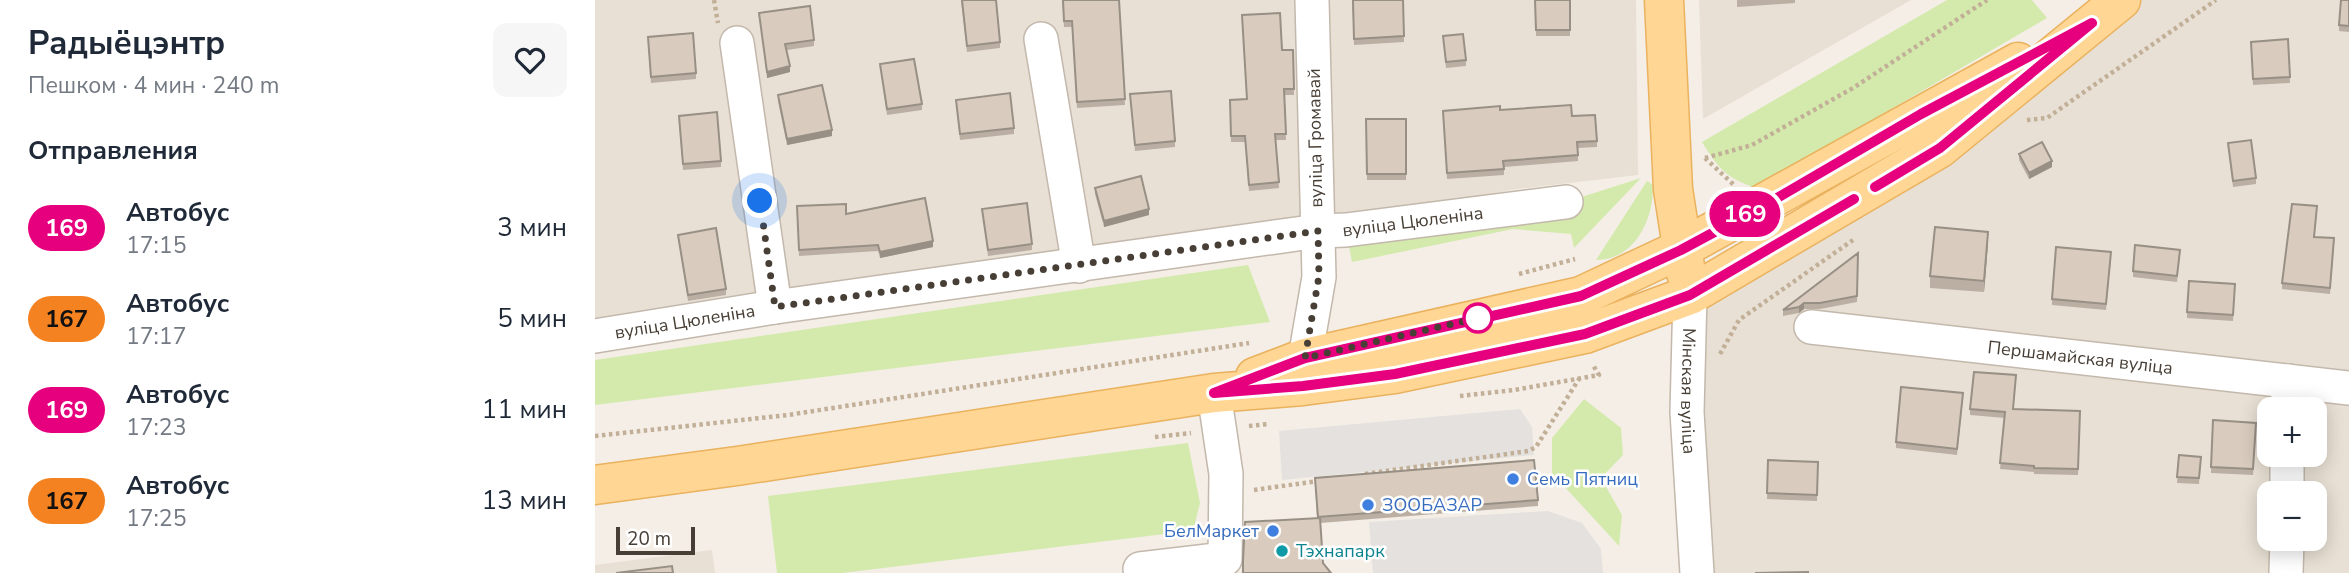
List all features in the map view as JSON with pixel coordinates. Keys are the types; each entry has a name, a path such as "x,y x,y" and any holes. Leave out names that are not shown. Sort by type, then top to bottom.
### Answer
{"main road":[{"name":"Мінская вуліца","path":"1664,0 1672,178 1690,295"},
{"path":"595,485 1214,393 1303,386 1408,372 1573,338 1690,295 1940,148 2122,0"},
{"path":"1214,393 1305,358 1581,296 1681,250 1772,201 1921,114 2092,23"}],"street":[{"name":"вуліца Громавай","path":"1305,358 1319,276 1312,0"},
{"path":"1041,39 1079,266"},
{"path":"737,43 775,307"},
{"name":"вуліца Цюленіна","path":"595,336 775,307 1318,231 1346,230 1566,202"},
{"name":"Мінская вуліца","path":"1690,295 1687,412 1697,573"},
{"name":"Першамайская вуліца","path":"1811,327 2288,395 2349,388"},
{"path":"1141,573 1140,569 1225,566 1226,474 1214,393"},
{"path":"2286,573 2287,551"}],"path":[{"path":"1735,186 1705,158 1752,145 1853,88 1987,0"},
{"path":"595,436 788,415 1255,342"},
{"path":"1593,364 1599,375"},
{"path":"1363,474 1528,451 1536,447 1580,379"},
{"path":"1246,427 1247,438"},
{"path":"1252,480 1253,490 1322,480"}],"shaded area":[{"path":"595,0 1636,0 1638,175 1517,189 1150,254 595,335"},
{"path":"1699,0 1911,0 1703,119"},
{"path":"2096,0 2349,0 2349,573 1697,573 1690,295"},
{"path":"1520,409 1532,427 1534,455 1282,480 1279,431"},
{"path":"1548,511 1582,523 1601,549 1603,573 1373,573 1369,522"},
{"path":"712,550 715,573 595,573 595,565"}],"green space":[{"path":"1947,0 2032,0 2047,18 1756,188 1724,171 1702,142"},
{"path":"1641,178 1574,248 1571,234 1513,229 1352,262 1346,230 1566,202"},
{"path":"1647,181 1653,185 1652,198 1646,224 1639,235 1621,253 1596,260"},
{"path":"1248,265 1270,322 595,405 595,360"},
{"path":"1584,399 1621,428 1623,455 1601,478 1622,515 1619,546 1552,473 1552,438"},
{"path":"1188,443 1200,503 1194,527 1181,532 842,573 777,573 768,496"}],"building":[{"path":"962,0 996,0 1000,42 967,46"},
{"path":"1063,0 1119,0 1125,99 1077,102 1072,21 1064,21"},
{"path":"1353,0 1403,0 1404,36 1354,39"},
{"path":"1535,0 1570,0 1570,30 1536,30"},
{"path":"2341,0 2349,0 2349,26 2339,25"},
{"path":"810,6 814,40 785,44 790,66 767,72 759,13"},
{"path":"1280,13 1282,50 1293,50 1294,89 1284,89 1286,134 1275,134 1279,182 1249,185 1245,136 1231,136 1230,100 1247,99 1242,15"},
{"path":"693,33 696,73 651,77 648,37"},
{"path":"1463,34 1466,60 1446,62 1443,36"},
{"path":"2288,39 2290,77 2253,79 2251,42"},
{"path":"914,59 922,104 887,109 880,64"},
{"path":"822,85 832,130 787,139 778,95"},
{"path":"1171,91 1175,141 1135,145 1130,94"},
{"path":"1010,93 1014,128 960,134 956,100"},
{"path":"1571,105 1572,116 1595,115 1597,141 1577,142 1578,155 1503,161 1504,169 1447,173 1443,111 1500,106 1500,110"},
{"path":"717,112 721,161 683,164 679,116"},
{"path":"1366,119 1406,119 1406,174 1367,174"},
{"path":"2251,140 2256,178 2233,181 2228,143"},
{"path":"2042,142 2052,161 2029,173 2019,154"},
{"path":"1141,176 1149,209 1104,221 1095,188"},
{"path":"925,198 933,241 880,252 878,245 799,250 797,206 846,204 846,214"},
{"path":"1027,203 1032,244 988,250 982,209"},
{"path":"2292,204 2317,206 2314,237 2334,238 2330,288 2282,283"},
{"path":"1935,227 1988,232 1984,281 1930,276"},
{"path":"716,228 726,289 688,295 678,235"},
{"path":"2135,245 2180,250 2177,276 2133,271"},
{"path":"2056,247 2111,252 2106,304 2052,299"},
{"path":"1858,253 1857,296 1804,303 1799,307 1783,310"},
{"path":"2189,281 2235,284 2233,315 2187,312"},
{"path":"1974,372 2016,375 2013,409 2080,411 2078,469 2034,468 2000,463 2005,412 1970,409"},
{"path":"1901,387 1963,393 1957,449 1896,442"},
{"path":"2213,420 2256,423 2253,469 2211,467"},
{"path":"2179,455 2201,457 2199,478 2177,477"},
{"path":"1534,460 1538,500 1318,517 1315,478"},
{"path":"1768,460 1818,462 1817,495 1767,493"},
{"name":"Тэхнапарк","path":"1320,518 1323,563 1331,573 1243,573 1245,522"},
{"path":"672,566 673,573 616,573"}],"bus line":[{"name":"169","path":"1854,199 1690,295 1573,338 1395,374 1303,386 1214,393 1305,358 1581,296 1681,250 1772,201 1921,114 2092,23 1940,148 1875,187"}],"place":[{"name":"Семь Пятниц","path":"1513,479"},
{"name":"ЗООБАЗАР","path":"1368,505"},
{"name":"БелМаркет","path":"1273,531"},
{"name":"Тэхнапарк","path":"1282,551"}],"route":[{"path":"760,201 775,307 1318,231 1319,276 1305,358 1478,318"}]}
